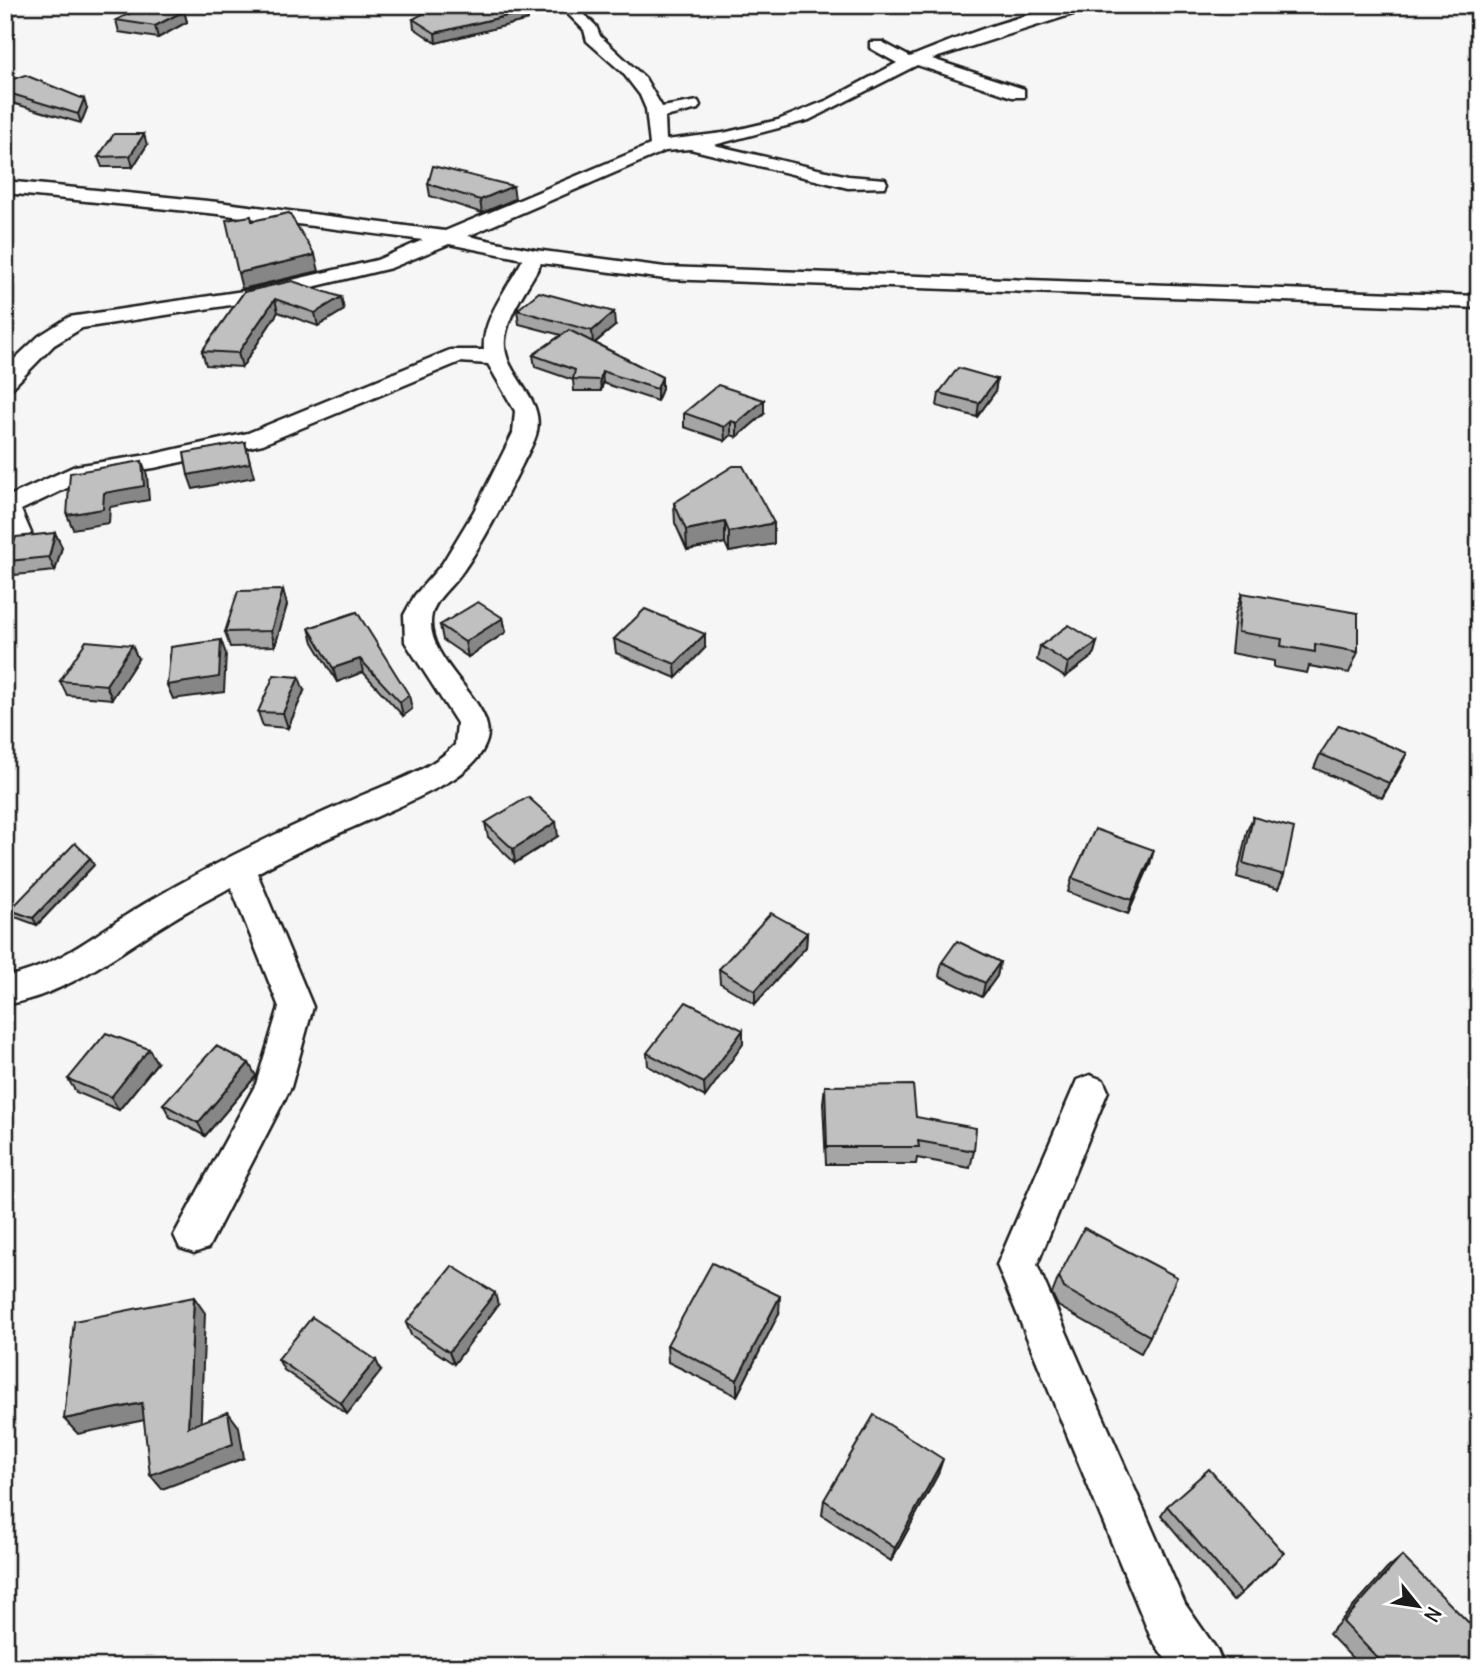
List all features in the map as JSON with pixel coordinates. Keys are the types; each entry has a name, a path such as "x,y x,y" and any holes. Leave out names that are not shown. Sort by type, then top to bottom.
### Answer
{"street":[{"path":"566,5 592,29 593,38 629,67 640,82 654,114 658,132 656,141 662,146"},
{"path":"5,382 38,346 60,329 77,322 295,286 384,264 452,238 602,169 662,146 687,145 730,136 821,109 914,61 1010,26 1094,5"},
{"path":"876,45 914,61 1018,93"},
{"path":"654,114 692,105"},
{"path":"687,145 848,182 878,183"},
{"path":"5,187 218,208 452,238 535,256 665,273 1479,302"},
{"path":"5,991 32,986 106,948 156,913 240,870 286,842 438,774 461,759 471,746 475,733 472,722 419,642 418,615 424,601 452,569 487,511 525,433 527,411 496,358 494,340 500,321 535,256"},
{"path":"5,539 18,533 7,507 84,471 154,461 255,439 458,355 496,358"},
{"path":"194,1235 273,1087 296,1007 240,870"},
{"path":"1090,1091 1017,1265 1168,1621 1200,1667"}],"building":[{"path":"147,5 182,5 184,11 155,26 116,20"},
{"path":"439,5 497,5 527,11 435,33 413,19"},
{"path":"25,75 84,99 78,114 5,92 5,82"},
{"path":"114,134 144,134 130,156 98,157"},
{"path":"433,166 513,186 480,200 428,184"},
{"path":"289,213 315,255 238,273 226,220 251,216 252,221"},
{"path":"292,281 341,297 315,313 275,299 238,353 202,351 244,292"},
{"path":"539,292 614,312 592,331 517,310"},
{"path":"569,330 662,377 657,389 602,371 600,380 573,379 575,370 533,355"},
{"path":"958,368 997,379 979,403 939,393"},
{"path":"718,385 764,400 737,423 731,421 724,427 684,413"},
{"path":"245,442 250,463 188,475 184,453"},
{"path":"142,461 144,486 104,493 103,509 67,515 70,473"},
{"path":"733,466 743,466 774,523 729,532 725,522 686,530 674,503"},
{"path":"55,533 49,557 8,561 16,537"},
{"path":"283,590 271,631 225,632 238,591"},
{"path":"1242,593 1358,613 1358,652 1315,644 1315,652 1281,646 1282,639 1238,632"},
{"path":"478,602 503,618 465,642 440,625"},
{"path":"645,609 705,634 675,664 614,639"},
{"path":"357,612 409,695 400,702 360,659 333,668 309,628"},
{"path":"1069,625 1097,642 1068,663 1040,646"},
{"path":"221,640 219,677 167,685 171,647"},
{"path":"86,641 132,645 106,685 60,681"},
{"path":"274,675 299,677 283,713 258,712"},
{"path":"1339,725 1407,753 1389,783 1320,754"},
{"path":"528,797 556,822 513,849 485,823"},
{"path":"1253,817 1294,828 1284,875 1243,863"},
{"path":"1095,829 1154,850 1132,900 1072,878"},
{"path":"75,843 90,858 33,918 10,910"},
{"path":"771,913 807,933 755,991 719,969"},
{"path":"957,941 1000,962 985,983 942,962"},
{"path":"686,1002 743,1030 704,1083 647,1053"},
{"path":"106,1033 149,1049 111,1097 68,1079"},
{"path":"216,1046 249,1063 198,1123 163,1104"},
{"path":"913,1085 916,1117 976,1128 974,1151 918,1141 919,1147 827,1147 825,1086"},
{"path":"1084,1228 1177,1277 1150,1336 1064,1288 1059,1276"},
{"path":"712,1263 780,1296 737,1380 667,1345"},
{"path":"452,1266 495,1293 449,1352 406,1323"},
{"path":"194,1297 188,1427 228,1412 233,1444 150,1475 142,1403 64,1419 74,1321"},
{"path":"312,1317 376,1360 341,1403 278,1359"},
{"path":"874,1415 943,1459 895,1548 824,1500"},
{"path":"1209,1469 1284,1553 1241,1593 1167,1506"},
{"path":"1402,1556 1479,1633 1479,1667 1386,1667 1343,1622"}]}
